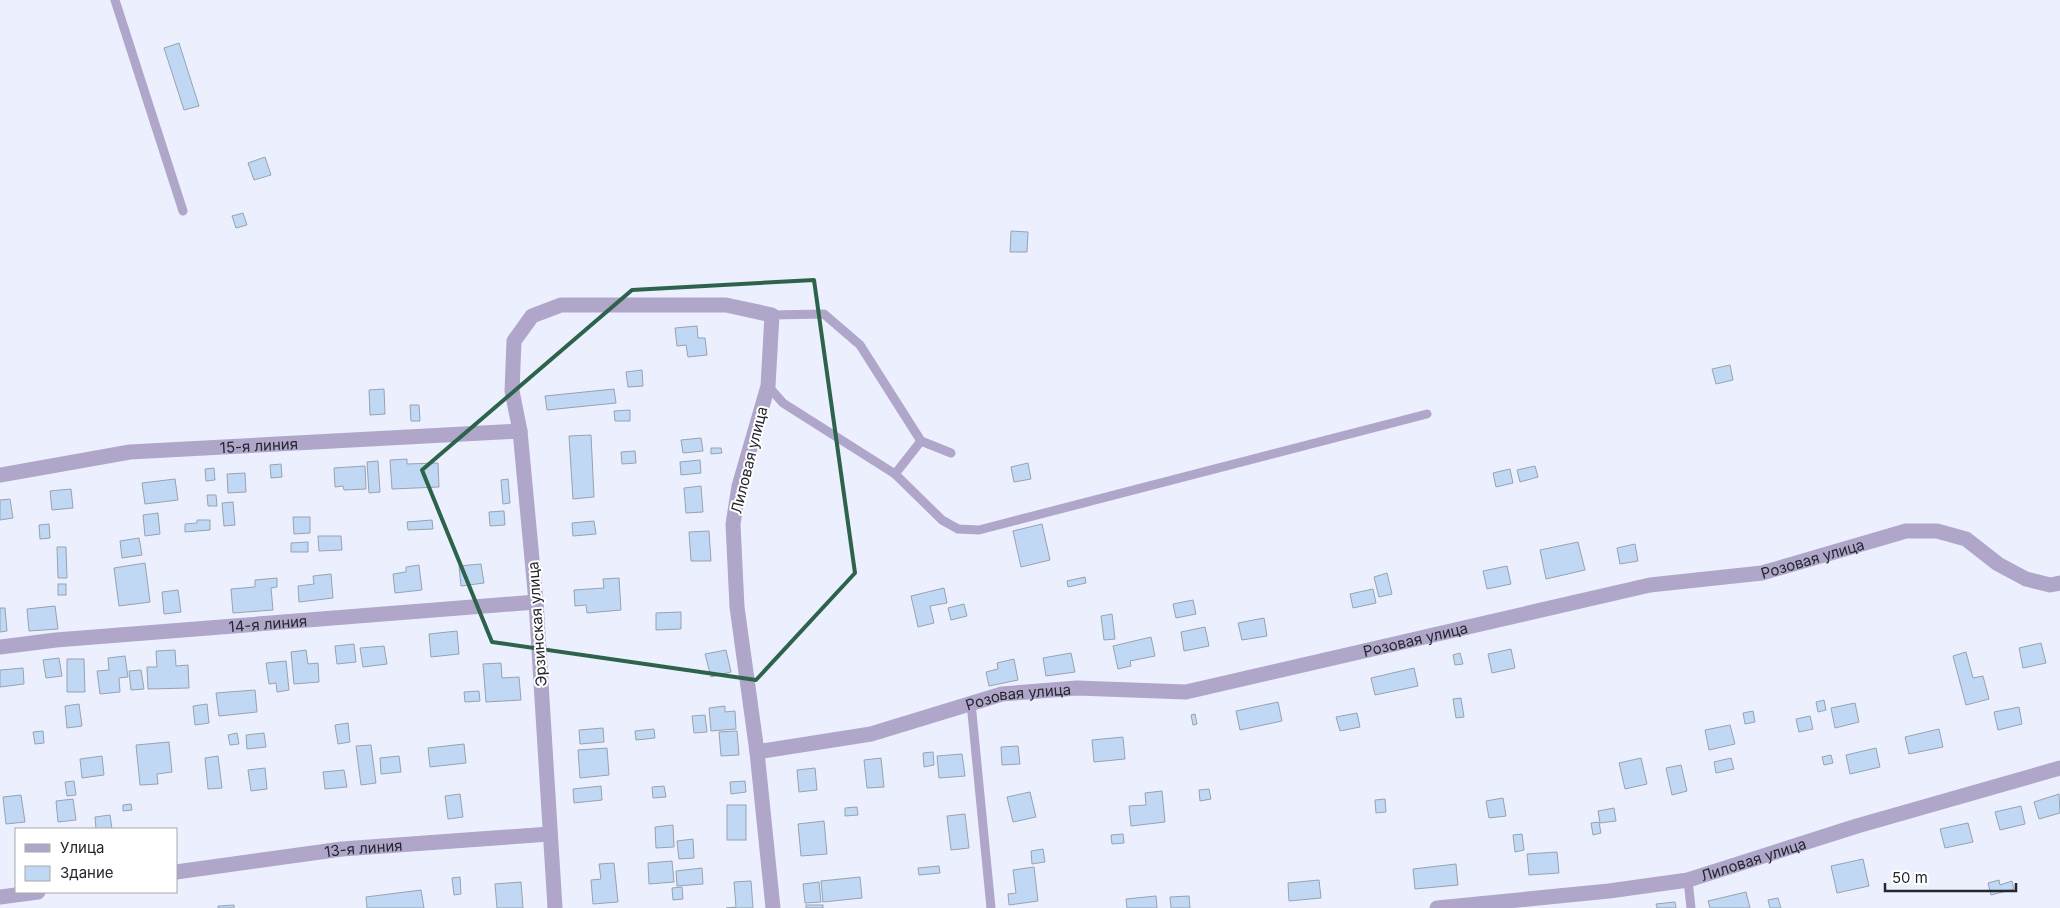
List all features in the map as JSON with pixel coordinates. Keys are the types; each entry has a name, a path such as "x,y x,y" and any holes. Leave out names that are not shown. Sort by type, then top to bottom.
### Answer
{"street":[{"name":"Эрзинская улица","path":"555,908 536,602 520,431 512,391 514,341 532,316 561,305 726,305 772,314"},
{"name":"Лиловая улица","path":"772,314 768,386 739,486 733,524 737,607 757,752 773,908"},
{"name":"15-я линия","path":"0,475 130,452 520,431"},
{"name":"Розовая улица","path":"757,752 871,734 1002,694 1077,688 1186,692 1650,585 1762,573 1906,531 1936,531 1966,539 1998,564 2026,579 2050,585 2060,583"},
{"name":"14-я линия","path":"0,647 56,640 536,602"},
{"name":"Лиловая улица","path":"1437,908 1609,891 1688,880 1857,826 2060,768"},
{"name":"13-я линия","path":"178,872 342,849 550,834"},
{"path":"0,897 30,893"}],"lane":[{"path":"115,0 183,212"},
{"path":"772,314 824,314 860,345 921,441 951,453"},
{"path":"768,386 783,403 895,474 942,520 958,530 979,530 1427,414"},
{"path":"895,474 921,441"},
{"path":"971,702 991,908"},
{"path":"1688,880 1691,908"}],"highlighted area":[{"path":"814,280 855,573 756,680 492,642 422,470 632,290"}],"building":[{"path":"179,43 199,106 184,110 164,48"},
{"path":"265,157 271,175 254,180 248,163"},
{"path":"243,213 247,225 236,228 232,216"},
{"path":"1011,231 1028,232 1027,252 1010,252"},
{"path":"697,326 698,338 705,338 707,355 688,357 686,345 677,346 675,328"},
{"path":"1730,365 1733,380 1716,384 1712,369"},
{"path":"642,370 643,386 628,387 626,372"},
{"path":"384,389 385,414 370,415 369,390"},
{"path":"614,389 616,403 547,410 545,396"},
{"path":"410,405 419,405 420,421 411,421"},
{"path":"630,410 630,421 615,421 614,411"},
{"path":"591,435 594,497 573,499 569,436"},
{"path":"701,438 703,451 683,453 681,440"},
{"path":"711,448 721,448 722,453 711,454"},
{"path":"635,451 636,463 622,464 621,452"},
{"path":"407,459 407,464 438,463 439,487 392,489 390,460"},
{"path":"700,460 701,473 681,475 680,462"},
{"path":"378,461 380,492 369,493 367,462"},
{"path":"1028,463 1031,479 1014,482 1011,467"},
{"path":"281,464 282,477 271,478 270,465"},
{"path":"365,466 366,489 344,490 343,486 335,487 334,468"},
{"path":"1535,466 1538,477 1520,482 1517,470"},
{"path":"214,468 215,480 206,481 205,469"},
{"path":"1510,469 1513,483 1496,487 1493,473"},
{"path":"245,473 246,492 228,493 227,474"},
{"path":"175,479 178,500 145,504 142,483"},
{"path":"508,479 510,503 503,504 501,480"},
{"path":"701,486 703,512 686,513 684,488"},
{"path":"71,489 73,508 52,510 50,491"},
{"path":"207,495 216,495 217,506 208,506"},
{"path":"10,499 13,518 0,520 0,500"},
{"path":"233,502 235,525 224,526 222,503"},
{"path":"504,511 505,525 490,526 489,512"},
{"path":"158,513 160,534 145,536 143,515"},
{"path":"293,517 310,517 310,533 294,534"},
{"path":"197,520 210,520 210,530 185,532 185,524 197,523"},
{"path":"432,520 433,529 408,530 407,522"},
{"path":"594,521 596,534 573,536 572,523"},
{"path":"49,524 50,538 40,539 39,525"},
{"path":"1042,524 1050,560 1021,567 1013,531"},
{"path":"709,531 711,561 691,561 689,532"},
{"path":"318,536 341,536 342,550 319,551"},
{"path":"139,538 142,555 122,558 120,541"},
{"path":"308,542 308,552 291,552 291,543"},
{"path":"1578,542 1585,570 1546,579 1540,550"},
{"path":"1635,544 1638,561 1620,564 1617,548"},
{"path":"57,547 66,547 67,578 58,578"},
{"path":"145,563 150,602 119,606 114,568"},
{"path":"481,564 484,583 461,586 459,566"},
{"path":"419,565 422,590 395,593 393,574 406,572 406,567"},
{"path":"1507,566 1511,584 1487,589 1483,571"},
{"path":"1387,573 1392,594 1379,597 1374,577"},
{"path":"331,574 333,598 299,602 298,586 314,584 313,576"},
{"path":"1085,577 1086,583 1068,587 1067,581"},
{"path":"277,578 277,587 271,588 273,610 233,613 231,589 255,587 255,580"},
{"path":"619,578 621,610 587,613 586,605 575,606 574,590 604,588 603,579"},
{"path":"58,584 66,584 66,595 58,595"},
{"path":"944,588 947,603 930,606 934,623 918,627 911,596"},
{"path":"1373,589 1376,603 1353,608 1350,594"},
{"path":"178,590 181,612 164,614 162,592"},
{"path":"1193,600 1196,614 1176,618 1173,604"},
{"path":"964,604 967,616 951,620 948,608"},
{"path":"55,606 58,629 29,631 27,609"},
{"path":"0,608 5,608 7,631 0,632"},
{"path":"681,612 681,629 656,630 656,613"},
{"path":"1112,614 1115,639 1104,640 1101,616"},
{"path":"1264,618 1267,636 1242,640 1238,623"},
{"path":"1205,627 1209,646 1184,651 1181,632"},
{"path":"457,631 459,654 431,657 429,634"},
{"path":"1151,637 1155,656 1130,661 1131,666 1118,669 1113,646"},
{"path":"2041,643 2046,663 2023,668 2019,648"},
{"path":"354,644 356,662 337,664 335,646"},
{"path":"384,646 387,664 363,667 360,648"},
{"path":"1511,649 1515,668 1492,673 1488,654"},
{"path":"175,650 176,666 188,665 189,688 148,689 147,667 157,667 156,651"},
{"path":"306,650 308,664 318,663 319,682 294,684 291,652"},
{"path":"726,650 731,672 711,677 705,654"},
{"path":"1966,652 1973,678 1983,676 1989,699 1966,705 1953,656"},
{"path":"1071,653 1075,672 1046,676 1043,658"},
{"path":"1460,653 1463,664 1455,665 1453,655"},
{"path":"125,656 128,677 119,678 120,692 100,694 97,671 109,670 108,658"},
{"path":"59,658 62,676 46,678 43,660"},
{"path":"67,659 84,659 85,692 67,692"},
{"path":"1014,659 1018,680 989,686 986,672 998,669 997,663"},
{"path":"286,661 289,690 277,692 276,683 269,684 266,663"},
{"path":"501,663 502,678 519,677 521,700 486,702 483,664"},
{"path":"23,668 24,684 0,687 0,670"},
{"path":"1414,668 1418,686 1375,695 1371,678"},
{"path":"141,670 144,689 131,690 129,671"},
{"path":"255,690 257,712 219,716 216,693"},
{"path":"479,691 480,701 465,702 464,692"},
{"path":"1461,698 1464,717 1456,718 1453,699"},
{"path":"1824,700 1826,710 1818,712 1816,702"},
{"path":"1278,702 1282,721 1240,730 1236,711"},
{"path":"1855,703 1859,722 1835,728 1831,708"},
{"path":"79,704 82,726 67,728 65,706"},
{"path":"207,704 209,723 195,725 193,706"},
{"path":"725,706 725,712 735,711 736,729 711,731 709,708"},
{"path":"2019,707 2022,724 1998,730 1994,712"},
{"path":"1753,711 1755,722 1745,724 1743,713"},
{"path":"1357,713 1360,727 1340,731 1336,717"},
{"path":"1195,714 1197,724 1193,725 1191,715"},
{"path":"705,715 707,732 694,733 692,716"},
{"path":"1810,716 1813,729 1799,732 1796,719"},
{"path":"348,723 350,742 338,744 335,725"},
{"path":"1730,725 1735,744 1709,750 1705,730"},
{"path":"603,728 604,742 580,744 579,730"},
{"path":"654,729 655,738 636,740 635,731"},
{"path":"1939,729 1943,747 1909,754 1905,737"},
{"path":"43,731 44,743 35,744 33,732"},
{"path":"737,731 739,755 721,756 719,732"},
{"path":"237,733 239,744 230,745 228,735"},
{"path":"264,733 266,747 247,749 246,735"},
{"path":"1123,737 1125,759 1094,762 1092,740"},
{"path":"169,742 172,772 157,774 158,784 140,785 136,745"},
{"path":"464,744 466,763 430,767 428,748"},
{"path":"371,745 376,783 361,785 356,746"},
{"path":"1018,746 1020,764 1002,765 1001,747"},
{"path":"607,748 609,775 580,778 578,750"},
{"path":"1876,748 1880,767 1850,774 1846,755"},
{"path":"933,752 934,765 924,767 923,753"},
{"path":"962,754 965,776 939,778 937,756"},
{"path":"1831,755 1833,763 1824,765 1822,757"},
{"path":"102,756 104,775 82,778 80,759"},
{"path":"218,756 222,788 208,789 205,758"},
{"path":"399,756 401,772 381,774 380,758"},
{"path":"881,758 884,787 867,788 864,760"},
{"path":"1641,758 1647,784 1625,789 1619,763"},
{"path":"1731,758 1734,769 1716,773 1714,762"},
{"path":"1681,765 1687,791 1672,795 1666,768"},
{"path":"265,768 267,789 251,791 248,770"},
{"path":"815,768 817,790 799,792 797,770"},
{"path":"344,770 347,787 325,789 323,772"},
{"path":"74,781 76,795 67,796 65,782"},
{"path":"745,781 746,792 731,794 730,782"},
{"path":"601,786 602,800 574,803 573,789"},
{"path":"664,786 666,797 653,798 652,787"},
{"path":"1209,789 1211,799 1200,801 1199,790"},
{"path":"1162,791 1165,822 1131,826 1129,806 1146,805 1145,793"},
{"path":"1030,792 1036,817 1013,822 1007,797"},
{"path":"460,794 463,817 448,819 445,796"},
{"path":"2059,794 2060,813 2039,819 2034,802"},
{"path":"21,795 25,822 6,824 3,797"},
{"path":"1503,798 1506,816 1489,818 1486,801"},
{"path":"73,799 76,820 58,822 56,801"},
{"path":"1385,799 1386,812 1376,813 1375,800"},
{"path":"131,804 132,810 123,811 123,805"},
{"path":"727,805 746,805 746,840 727,840"},
{"path":"2021,806 2025,824 2000,830 1995,812"},
{"path":"857,807 858,815 845,816 845,808"},
{"path":"1614,808 1616,821 1600,823 1598,811"},
{"path":"965,814 969,848 951,850 947,816"},
{"path":"110,815 112,828 96,828 95,817"},
{"path":"824,821 827,854 801,856 798,824"},
{"path":"1599,822 1601,833 1593,835 1591,823"},
{"path":"1968,823 1973,842 1945,848 1940,829"},
{"path":"673,825 674,847 656,848 655,827"},
{"path":"1123,834 1124,843 1112,844 1111,835"},
{"path":"1522,834 1524,850 1515,852 1513,835"},
{"path":"693,839 694,858 679,859 677,841"},
{"path":"1043,849 1045,862 1032,864 1031,851"},
{"path":"1557,852 1559,873 1529,875 1527,854"},
{"path":"1863,859 1869,886 1837,893 1831,866"},
{"path":"672,861 674,882 649,884 648,863"},
{"path":"614,863 618,902 593,904 591,880 601,879 599,864"},
{"path":"1456,864 1458,885 1415,889 1413,869"},
{"path":"939,866 940,873 919,875 918,868"},
{"path":"1034,867 1038,901 1009,905 1008,894 1016,893 1013,870"},
{"path":"702,868 703,884 677,886 676,871"},
{"path":"460,877 461,894 454,895 452,878"},
{"path":"860,877 862,898 823,902 821,881"},
{"path":"1319,880 1321,898 1289,901 1288,883"},
{"path":"1999,880 2000,885 2012,881 2014,889 1991,895 1988,883"},
{"path":"751,881 753,908 726,908 736,907 734,882"},
{"path":"521,882 523,908 497,908 495,884"},
{"path":"819,882 821,902 805,903 803,884"},
{"path":"682,887 683,899 673,900 672,888"},
{"path":"421,890 424,908 367,908 366,897"},
{"path":"1746,892 1750,908 1710,908 1708,901"},
{"path":"1156,896 1157,908 1127,908 1126,899"},
{"path":"1189,896 1190,908 1171,908 1170,897"},
{"path":"1778,898 1781,908 1770,908 1768,900"},
{"path":"1675,902 1676,908 1657,908 1656,904"},
{"path":"234,905 234,908 218,908 218,906"},
{"path":"806,905 823,905 823,908 806,908"}]}
